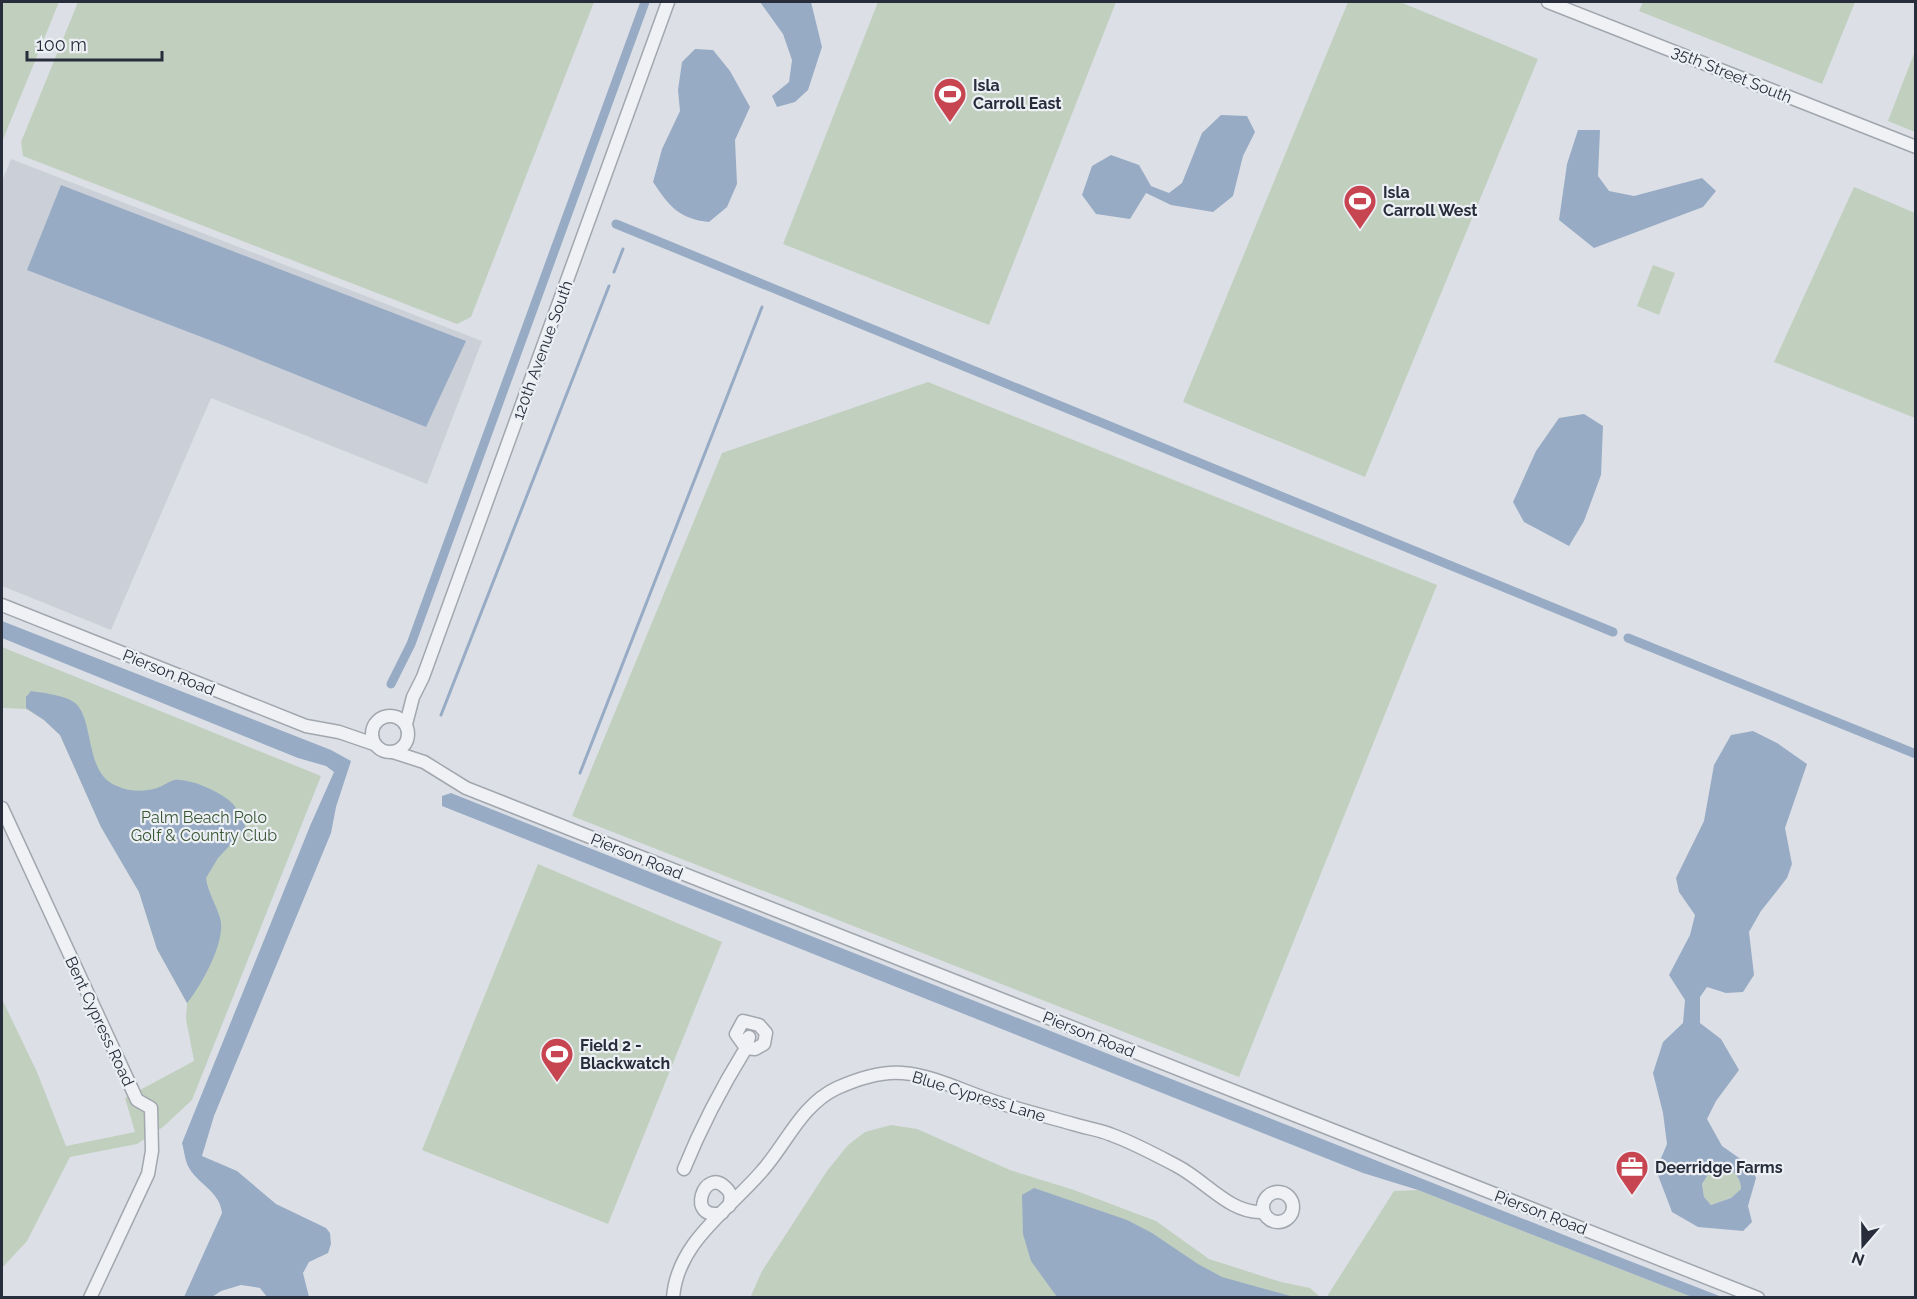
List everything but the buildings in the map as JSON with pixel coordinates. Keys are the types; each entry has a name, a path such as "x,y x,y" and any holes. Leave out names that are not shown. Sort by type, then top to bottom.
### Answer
{"street":[{"name":"120th Avenue South","path":"406,724 413,697 423,678 668,2"},
{"name":"35th Street South","path":"1548,2 1916,147"},
{"name":"Pierson Road","path":"2,605 288,719 374,744"},
{"name":"120th Avenue South","path":"393,715 413,697"},
{"path":"393,715 406,724 408,738 405,744 393,752 384,751 374,744 371,735 373,726 379,719 393,715"},
{"name":"Pierson Road","path":"339,732 373,726"},
{"name":"Pierson Road","path":"408,738 424,762"},
{"name":"Pierson Road","path":"393,752 424,762 466,788 1758,1298"},
{"name":"Bent Cypress Road","path":"2,808 137,1100 151,1108 152,1151 148,1174 90,1298"},
{"path":"684,1169 699,1132 748,1042"},
{"name":"Blue Cypress Lane","path":"673,1298 682,1262 701,1233 769,1163 796,1123 812,1105 836,1088 870,1076 903,1073 1111,1135 1187,1172 1239,1209 1252,1213 1263,1212"}],"shaded area":[{"path":"11,159 482,341 427,484 211,398 111,630 2,586 2,181"}],"green space":[{"path":"2,2 59,2 2,142"},
{"path":"78,2 594,2 471,317 457,324 23,156 21,142"},
{"name":"Isla Carroll East","path":"878,2 1116,2 989,325 783,244"},
{"name":"Isla Carroll West","path":"1348,2 1400,2 1538,59 1365,477 1183,402"},
{"path":"1643,2 1855,2 1822,84 1639,11"},
{"path":"1915,51 1916,132 1888,121"},
{"path":"1854,187 1915,213 1915,418 1774,362"},
{"path":"1653,265 1675,273 1659,315 1637,306"},
{"path":"928,382 1437,585 1239,1077 572,816 722,453"},
{"name":"Palm Beach Polo Golf & Country Club","path":"2,647 321,776 192,1100 163,1127 137,1144 70,1157 27,1241 2,1268 2,999 37,1072 66,1146 135,1132 125,1098 194,1061 186,1019 187,1003 157,949 139,892 101,827 60,735 44,720 26,709 2,708"},
{"name":"Field 2 - Blackwatch","path":"538,864 722,942 608,1224 422,1150"},
{"path":"891,1125 917,1129 1010,1170 1074,1190 1156,1221 1209,1259 1281,1282 1310,1288 1320,1297 750,1298 762,1271 827,1171 848,1145 865,1132"},
{"path":"1723,1165 1736,1174 1741,1189 1731,1198 1711,1205 1704,1197 1702,1184 1711,1170"},
{"path":"1418,1190 1692,1297 1326,1298 1394,1191"}],"water":[{"path":"760,2 811,2 822,47 808,90 795,102 777,107 772,96 789,82 792,60 783,34"},
{"path":"695,49 713,50 730,71 750,107 735,140 737,184 727,207 709,222 690,218 676,210 653,182 662,149 680,111 678,90 682,62"},
{"path":"1221,115 1247,116 1255,132 1243,156 1233,196 1213,212 1171,205 1146,193 1130,219 1096,214 1082,195 1092,166 1111,155 1139,165 1151,186 1169,193 1182,183 1202,133"},
{"path":"1578,130 1600,130 1598,176 1609,191 1634,196 1702,178 1716,191 1703,207 1594,248 1559,220 1567,164"},
{"path":"61,185 466,341 426,427 27,270"},
{"path":"1584,414 1603,426 1601,475 1584,521 1569,546 1524,522 1513,502 1536,451 1559,418"},
{"path":"2,621 331,750 351,761 336,807 331,833 214,1116 202,1156 237,1171 276,1204 326,1228 330,1233 331,1244 328,1253 309,1262 303,1273 309,1297 267,1297 260,1288 241,1285 221,1291 212,1297 184,1297 222,1213 213,1193 188,1166 182,1143 334,772 326,766 298,758 2,638"},
{"path":"31,691 60,696 75,703 85,721 99,770 107,780 117,786 142,791 157,788 174,780 188,781 222,795 233,804 240,815 246,828 218,858 206,878 220,918 220,938 199,986 187,1003 157,949 139,892 101,827 60,735 26,708 26,697"},
{"path":"1753,731 1777,743 1807,764 1785,828 1792,864 1787,878 1761,911 1749,932 1754,975 1743,992 1726,993 1707,987 1700,997 1700,1023 1721,1039 1739,1070 1716,1101 1707,1119 1722,1146 1752,1167 1756,1178 1748,1206 1752,1222 1743,1231 1698,1227 1672,1212 1656,1170 1667,1144 1663,1113 1653,1073 1663,1042 1683,1023 1685,1000 1669,975 1690,935 1695,915 1679,892 1676,878 1704,821 1714,765 1731,735","holes":["1723,1165 1738,1177 1741,1189 1731,1198 1711,1205 1704,1197 1702,1184 1711,1170"]},
{"path":"451,793 1722,1297 1692,1297 1418,1190 1363,1173 442,806 442,796"},
{"path":"1034,1188 1127,1220 1222,1277 1294,1297 1057,1297 1031,1261 1023,1234 1022,1195"}],"waterway":[{"path":"391,684 411,644 645,2"},
{"path":"616,224 1613,632"},
{"path":"614,272 623,249"},
{"path":"441,715 609,286"},
{"path":"580,773 762,307"},
{"path":"1628,638 1916,754"}],"place":[{"name":"Isla Carroll East","path":"950,123"},
{"name":"Isla Carroll West","path":"1360,230"},
{"name":"Field 2 - Blackwatch","path":"557,1083"},
{"name":"Deerridge Farms","path":"1632,1196"}]}
